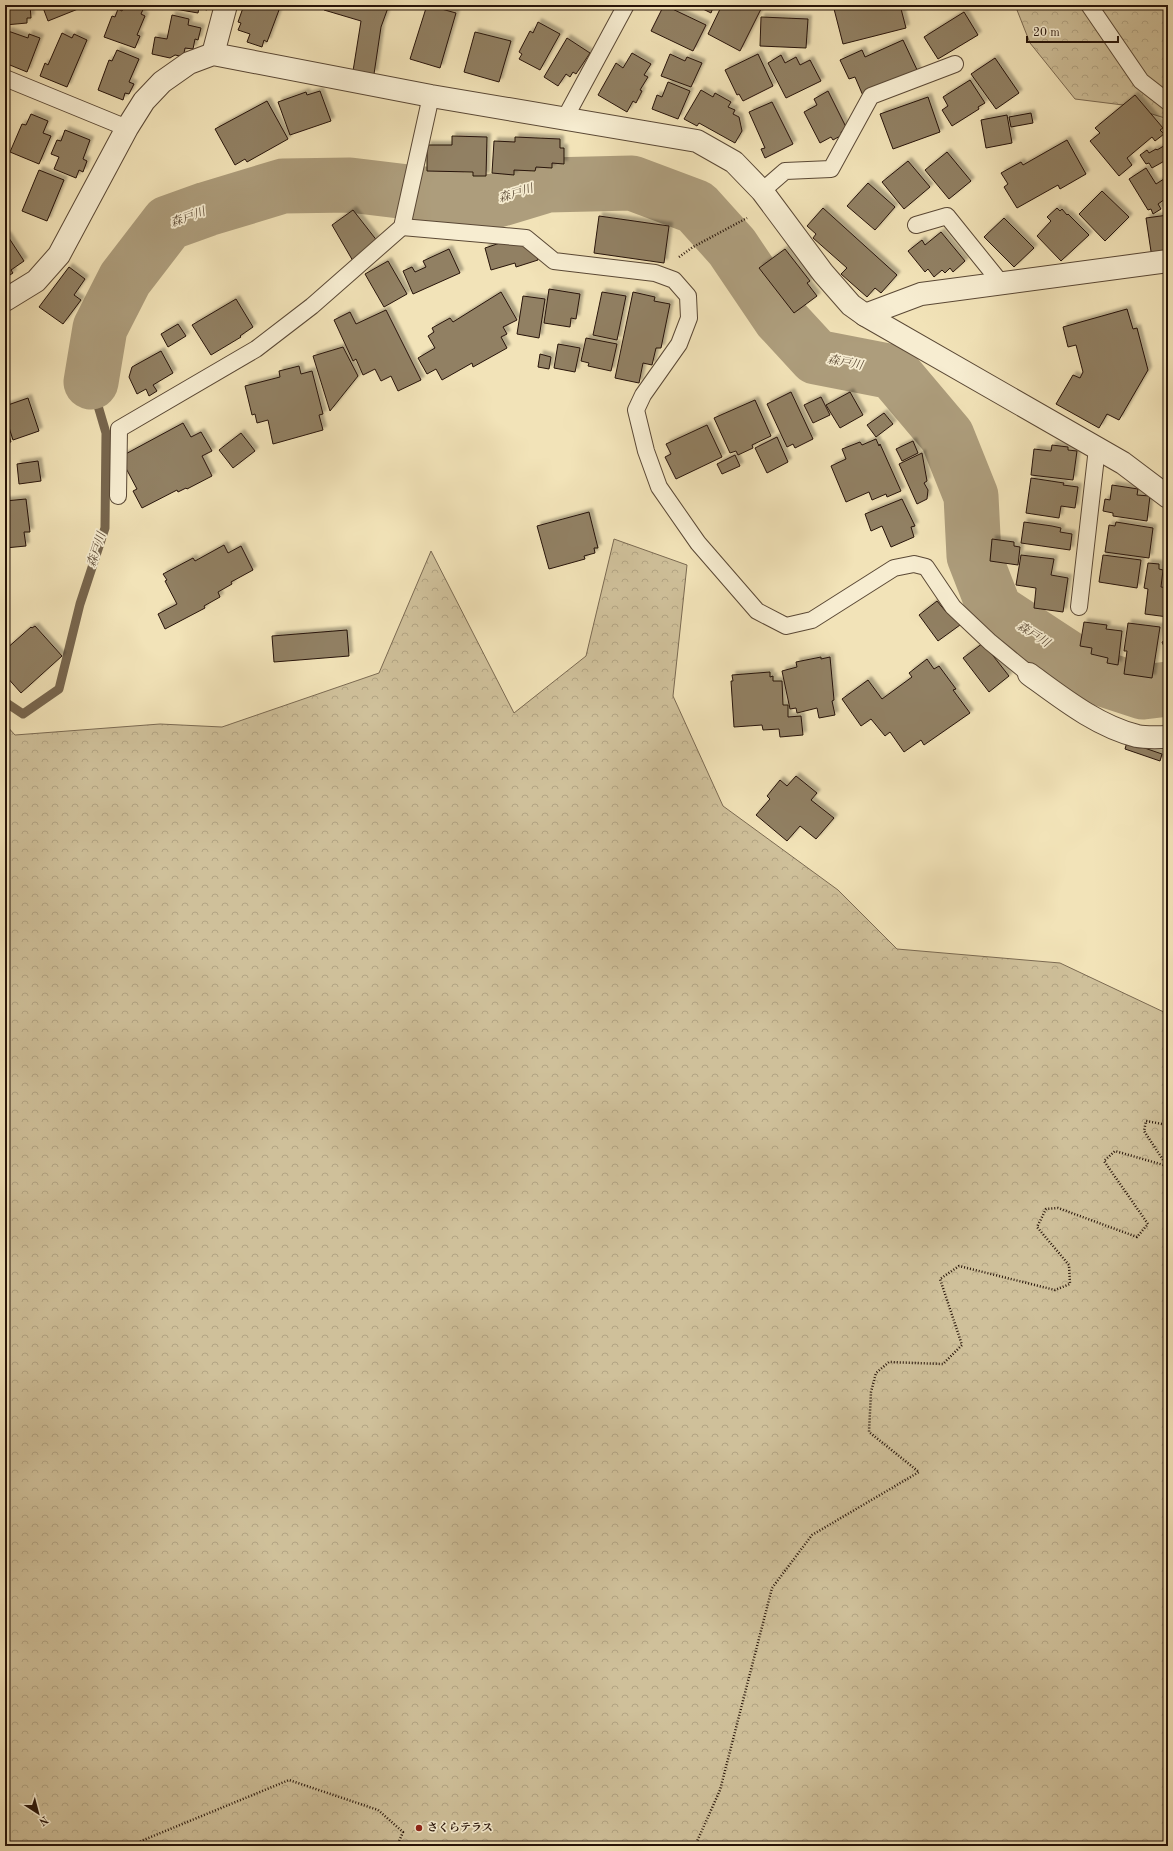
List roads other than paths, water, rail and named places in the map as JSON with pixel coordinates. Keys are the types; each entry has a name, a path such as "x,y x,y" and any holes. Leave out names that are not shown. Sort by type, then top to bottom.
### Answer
{"street":[{"path":"213,54 226,5"},
{"path":"5,300 36,280 59,255 127,128 144,101 162,82 189,63 213,54 431,96 697,141 734,162 762,191 823,273 851,304 865,315 1123,463 1168,497"},
{"path":"865,315 921,294 1168,261"},
{"path":"1029,674 1068,703 1100,722 1138,736 1168,737"}],"lane":[{"path":"565,118 626,5"},
{"path":"1089,5 1141,81 1168,102"},
{"path":"762,191 785,171 831,169 871,96 955,64"},
{"path":"5,78 127,128"},
{"path":"118,496 119,429 256,349 312,306 403,222 431,96"},
{"path":"916,225 947,216 1001,283"},
{"path":"403,222 526,238 554,261 655,273 674,280 688,296 690,318 679,344 644,395 636,410 646,451 659,486 698,543 758,611 786,626 812,620 894,568 914,564 926,567 953,607 990,642 1029,674"},
{"path":"1079,607 1097,448"}],"waterway":[{"name":"森戸川","path":"91,382 100,328 125,279 168,223 207,209 283,186 350,185 491,202 548,185 632,183 696,207 732,247 780,318 816,357 893,372 947,436 971,496 974,556 995,610 1097,677 1143,692 1168,689"},
{"name":"森戸川","path":"5,702 23,714 59,689 80,604 105,528 106,433 91,382"}],"place":[{"name":"さくらテラス","path":"419,1828"}]}
